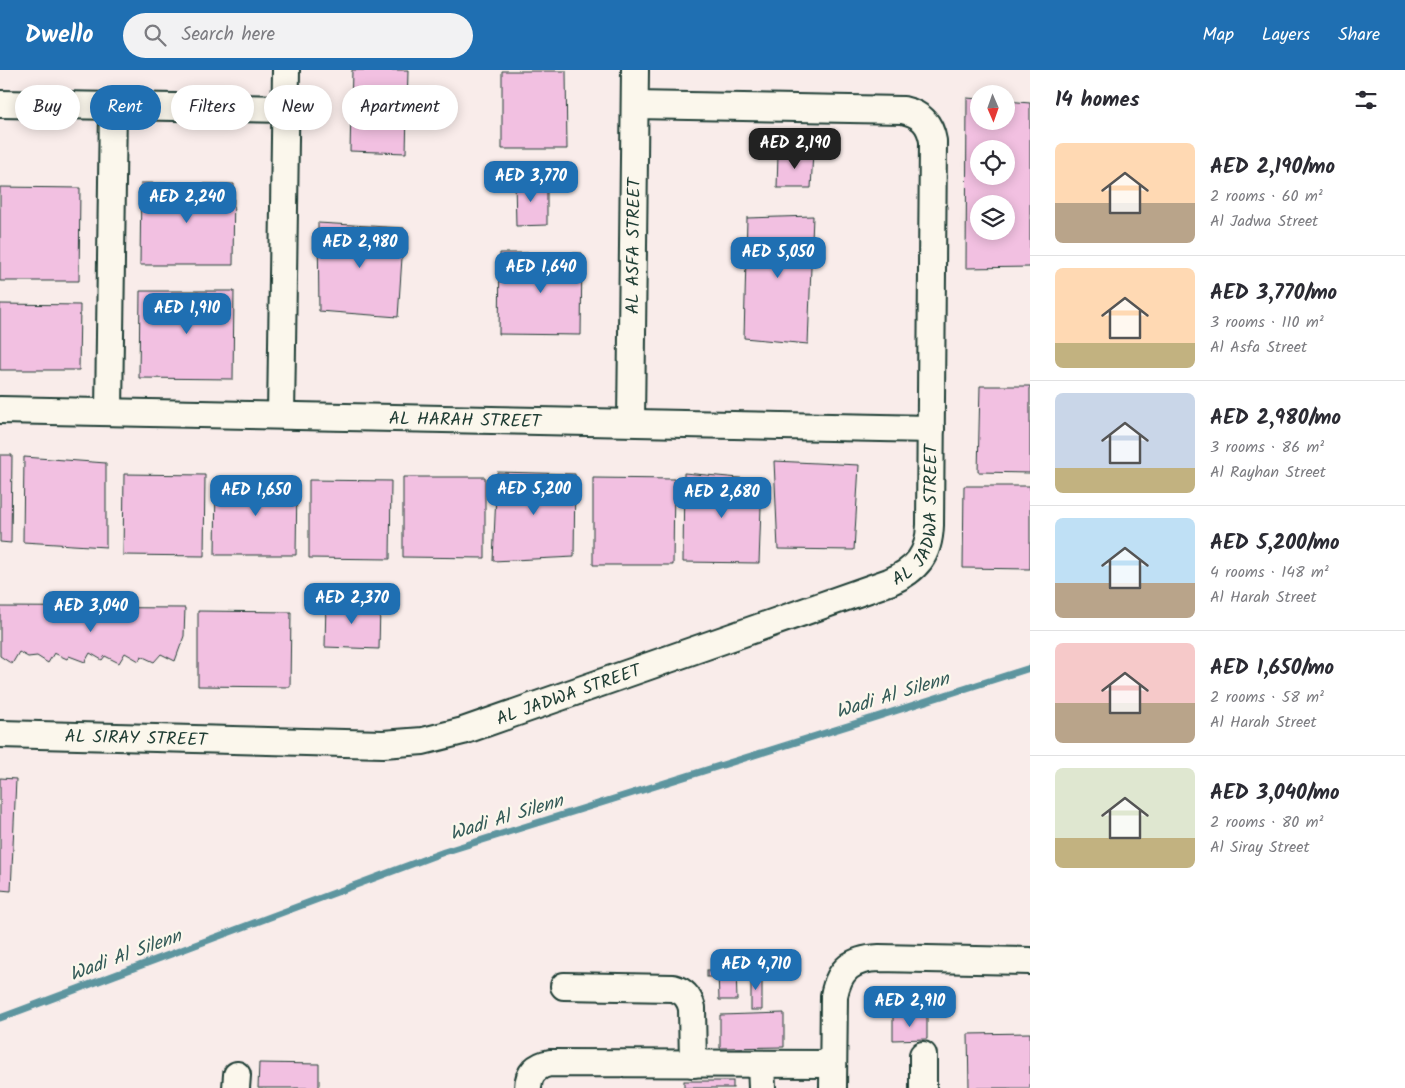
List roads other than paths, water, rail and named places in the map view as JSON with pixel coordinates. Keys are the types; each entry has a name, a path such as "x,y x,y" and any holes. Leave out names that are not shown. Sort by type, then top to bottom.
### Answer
{"street":[{"path":"286,70 286,85"},
{"name":"AL ASFA STREET","path":"632,422 635,70"},
{"path":"0,104 90,106"},
{"name":"AL JADWA STREET","path":"272,742 389,744 443,737 899,578 909,572 920,560 930,536 933,141 927,123 921,116 903,110 635,105"},
{"path":"161,107 264,109"},
{"path":"109,412 113,130"},
{"path":"281,415 286,130"},
{"name":"AL HARAH STREET","path":"0,410 931,428"},
{"name":"AL SIRAY STREET","path":"0,734 272,742"},
{"path":"528,1088 529,1077 532,1072 544,1064 693,1064 762,1076 833,1076 834,996 836,984 842,973 853,963 866,958 1030,961"},
{"path":"564,986 673,988 679,990 690,1000 692,1008 693,1064"},
{"path":"923,1055 923,1088"}],"waterway":[{"name":"Wadi Al Silenn","path":"0,1018 444,852 1030,668"}]}
